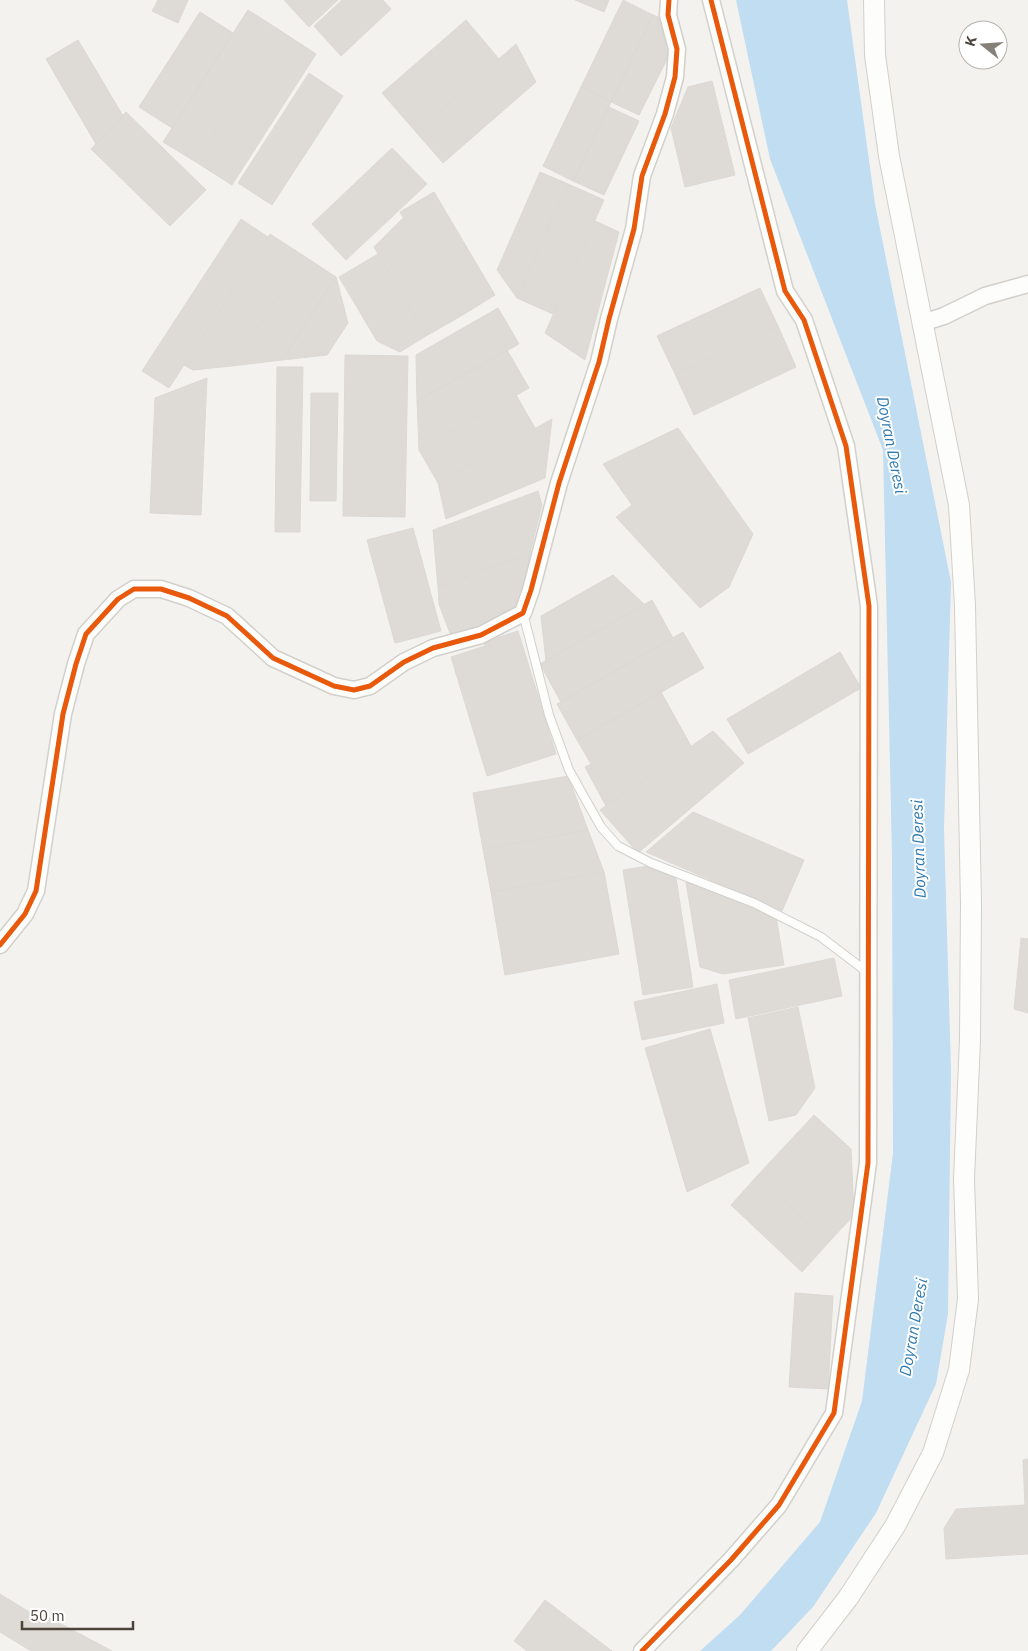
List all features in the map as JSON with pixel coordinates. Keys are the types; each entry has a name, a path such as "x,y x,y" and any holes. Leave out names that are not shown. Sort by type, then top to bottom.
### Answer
{"street":[{"path":"0,945 25,914 36,891 63,714 86,634 118,599 134,589 161,589 189,598 227,616 273,658 334,686 354,690 370,686 404,662 434,648 481,635 523,613 531,590 559,484 599,362 609,318 634,229 642,176 665,114 675,77 677,49 668,15 669,0"},
{"path":"642,1651 731,1560 779,1505 834,1413 868,1163 869,606 846,446 804,320 785,291 711,0"},
{"path":"807,1651 848,1598 895,1526 933,1453 959,1370 968,1299 964,1179 970,1040 971,903 965,606 959,505 889,156 875,55 874,0"},
{"path":"922,323 944,316 985,296 1028,284"}],"lane":[{"path":"523,613 549,715 569,770 600,827 618,846 651,863 754,903 821,937 868,973"}],"water":[{"name":"Doyran Deresi","path":"736,0 847,0 875,204 951,582 944,829 951,1070 948,1314 936,1384 876,1513 813,1607 771,1651 700,1651 740,1615 820,1522 862,1401 893,1153 892,856 883,450 770,159"}],"building":[{"path":"158,0 188,0 178,23 152,11"},
{"path":"284,0 338,0 309,27"},
{"path":"342,0 383,0 391,9 341,56 314,26"},
{"path":"575,0 609,0 604,12"},
{"path":"623,0 653,15 611,102 581,87"},
{"path":"248,10 281,31 196,162 163,142"},
{"path":"200,12 233,33 172,128 139,107"},
{"path":"653,15 660,18 668,57 639,115 611,102"},
{"path":"466,20 499,59 416,132 382,93"},
{"path":"281,31 316,54 232,185 196,162"},
{"path":"78,40 123,116 96,144 46,59"},
{"path":"516,44 536,82 443,163 416,132"},
{"path":"309,73 343,96 272,205 238,183"},
{"path":"712,81 735,175 685,187 671,128 688,87"},
{"path":"581,87 611,102 573,181 543,166"},
{"path":"609,107 639,121 604,195 573,181"},
{"path":"126,112 206,190 170,226 91,149"},
{"path":"392,148 427,184 346,260 312,224"},
{"path":"540,172 568,184 517,298 497,270"},
{"path":"568,184 604,200 553,314 517,298"},
{"path":"434,192 495,295 461,316 400,212"},
{"path":"403,218 461,316 426,336 374,247"},
{"path":"241,219 268,237 169,388 142,371"},
{"path":"595,221 619,232 585,360 545,333"},
{"path":"270,234 304,256 232,366 193,370 184,365"},
{"path":"378,254 426,336 400,352 377,341 339,277"},
{"path":"304,256 336,277 282,360 232,366"},
{"path":"336,277 348,323 327,355 282,360"},
{"path":"760,288 778,326 675,374 657,336"},
{"path":"498,308 519,344 417,401 416,355"},
{"path":"778,326 796,367 694,415 675,374"},
{"path":"507,350 529,388 419,450 417,401"},
{"path":"345,355 408,356 405,517 343,516"},
{"path":"277,367 303,367 300,532 275,532"},
{"path":"207,378 201,515 150,513 155,398"},
{"path":"311,393 338,393 336,501 310,501"},
{"path":"516,395 535,428 438,483 419,450"},
{"path":"552,419 545,478 446,519 438,483"},
{"path":"678,428 753,534 729,587 700,608 616,517 632,505 603,464"},
{"path":"538,491 542,505 530,553 438,587 433,530"},
{"path":"413,528 441,631 395,643 367,540"},
{"path":"530,553 526,580 518,604 504,615 451,636 439,604 438,587"},
{"path":"613,575 644,604 546,661 541,616"},
{"path":"652,600 673,638 561,702 540,664"},
{"path":"518,631 556,754 487,776 451,657 485,646 484,642"},
{"path":"683,632 704,668 577,740 557,704"},
{"path":"840,652 861,688 748,754 727,719"},
{"path":"661,692 691,746 606,806 585,767 591,764 577,740"},
{"path":"713,731 744,763 638,853 600,810"},
{"path":"568,776 588,830 483,849 473,793"},
{"path":"693,812 804,860 782,911 646,852"},
{"path":"588,830 604,872 491,892 483,849"},
{"path":"648,866 676,878 693,987 643,995 623,870"},
{"path":"604,872 619,954 505,975 491,892"},
{"path":"686,882 776,916 784,965 723,974 700,967"},
{"path":"1021,938 1028,939 1028,1013 1014,1009"},
{"path":"834,958 842,996 736,1019 729,980"},
{"path":"717,984 724,1023 642,1040 634,1002"},
{"path":"798,1007 815,1088 796,1115 769,1121 748,1018"},
{"path":"710,1029 749,1163 687,1192 645,1048"},
{"path":"814,1115 851,1149 854,1215 829,1242 757,1176"},
{"path":"757,1176 829,1242 802,1272 731,1205"},
{"path":"795,1293 833,1296 828,1389 789,1387"},
{"path":"1028,1459 1028,1554 946,1559 944,1528 956,1509 1025,1505 1023,1460"},
{"path":"0,1594 31,1613 33,1609 112,1651 31,1651 0,1632"},
{"path":"545,1600 612,1651 527,1651 514,1641"}],"cycle path":[{"path":"0,945 25,914 36,891 63,714 86,634 118,599 134,589 161,589 189,598 227,616 273,658 334,686 354,690 370,686 404,662 433,648 481,635 523,613 531,590 559,483 599,362 634,229 642,176 665,114 675,77 677,49 668,15 669,0"},
{"path":"642,1651 731,1560 779,1505 834,1413 868,1163 869,606 846,446 804,320 785,291 711,0"}]}
